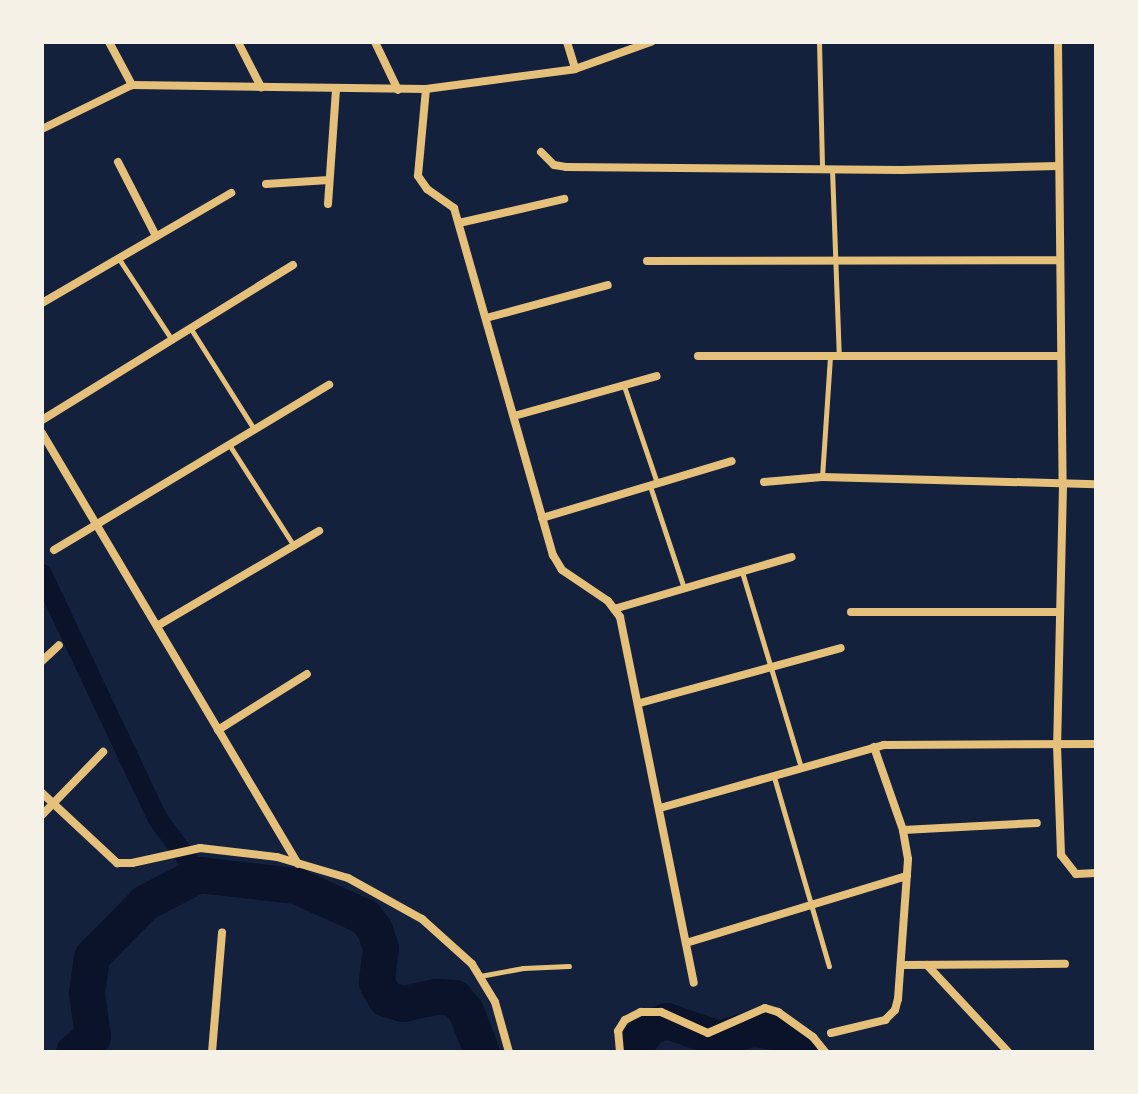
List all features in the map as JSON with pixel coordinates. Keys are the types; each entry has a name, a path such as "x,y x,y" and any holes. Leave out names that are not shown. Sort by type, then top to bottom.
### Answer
{"street":[{"path":"109,42 132,85"},
{"path":"238,42 261,87"},
{"path":"375,42 398,90"},
{"path":"567,42 575,69"},
{"path":"42,128 132,85 426,89 575,69 651,42"},
{"path":"1058,42 1063,486 1057,745 1061,855 1076,874 1096,873"},
{"path":"328,204 336,89"},
{"path":"426,89 418,176 427,189 454,208 553,555 562,570 608,601 620,617 640,703 694,983"},
{"path":"541,152 554,165 566,167 827,169 1058,166"},
{"path":"118,162 156,236"},
{"path":"266,184 329,180"},
{"path":"42,303 231,193"},
{"path":"459,223 564,199"},
{"path":"647,261 1059,260"},
{"path":"42,420 293,265"},
{"path":"486,318 608,285"},
{"path":"698,356 1060,356"},
{"path":"514,416 657,376"},
{"path":"54,550 329,385"},
{"path":"43,436 298,864"},
{"path":"542,518 732,461"},
{"path":"764,482 822,477 1063,486 1096,484"},
{"path":"157,626 319,531"},
{"path":"614,609 792,557"},
{"path":"851,612 1060,612"},
{"path":"42,661 59,645"},
{"path":"640,703 841,648"},
{"path":"218,730 307,674"},
{"path":"660,808 874,747 1096,744"},
{"path":"831,1033 885,1020 895,1010 902,965 907,876 903,830 874,747"},
{"path":"42,815 103,752"},
{"path":"42,793 117,863 132,863 164,853 200,848 277,857 348,878 422,919 472,964 495,1002 509,1052"},
{"path":"903,830 1037,823"},
{"path":"686,943 907,876"},
{"path":"212,1052 222,932"},
{"path":"902,965 1065,964"},
{"path":"927,965 1008,1052"},
{"path":"620,1052 618,1031 625,1020 641,1012 661,1012 708,1033 765,1008 778,1012 813,1037 825,1052"}],"lane":[{"path":"819,42 835,261 835,358 822,477"},
{"path":"119,258 172,340"},
{"path":"191,328 255,430"},
{"path":"623,385 684,588"},
{"path":"230,446 294,546"},
{"path":"742,571 801,768"},
{"path":"774,776 829,966"},
{"path":"479,977 523,968 569,966"}],"waterway":[{"path":"42,574 158,819 199,875"},
{"path":"74,1052 93,1037 87,993 92,957 145,903 199,875 296,886 365,917 375,930 381,948 377,983 386,999 403,1004 437,997 455,998 466,1011 482,1052"},
{"path":"637,1052 639,1040 651,1027 667,1021 719,1039 752,1029 769,1031 786,1035 807,1052"}]}
